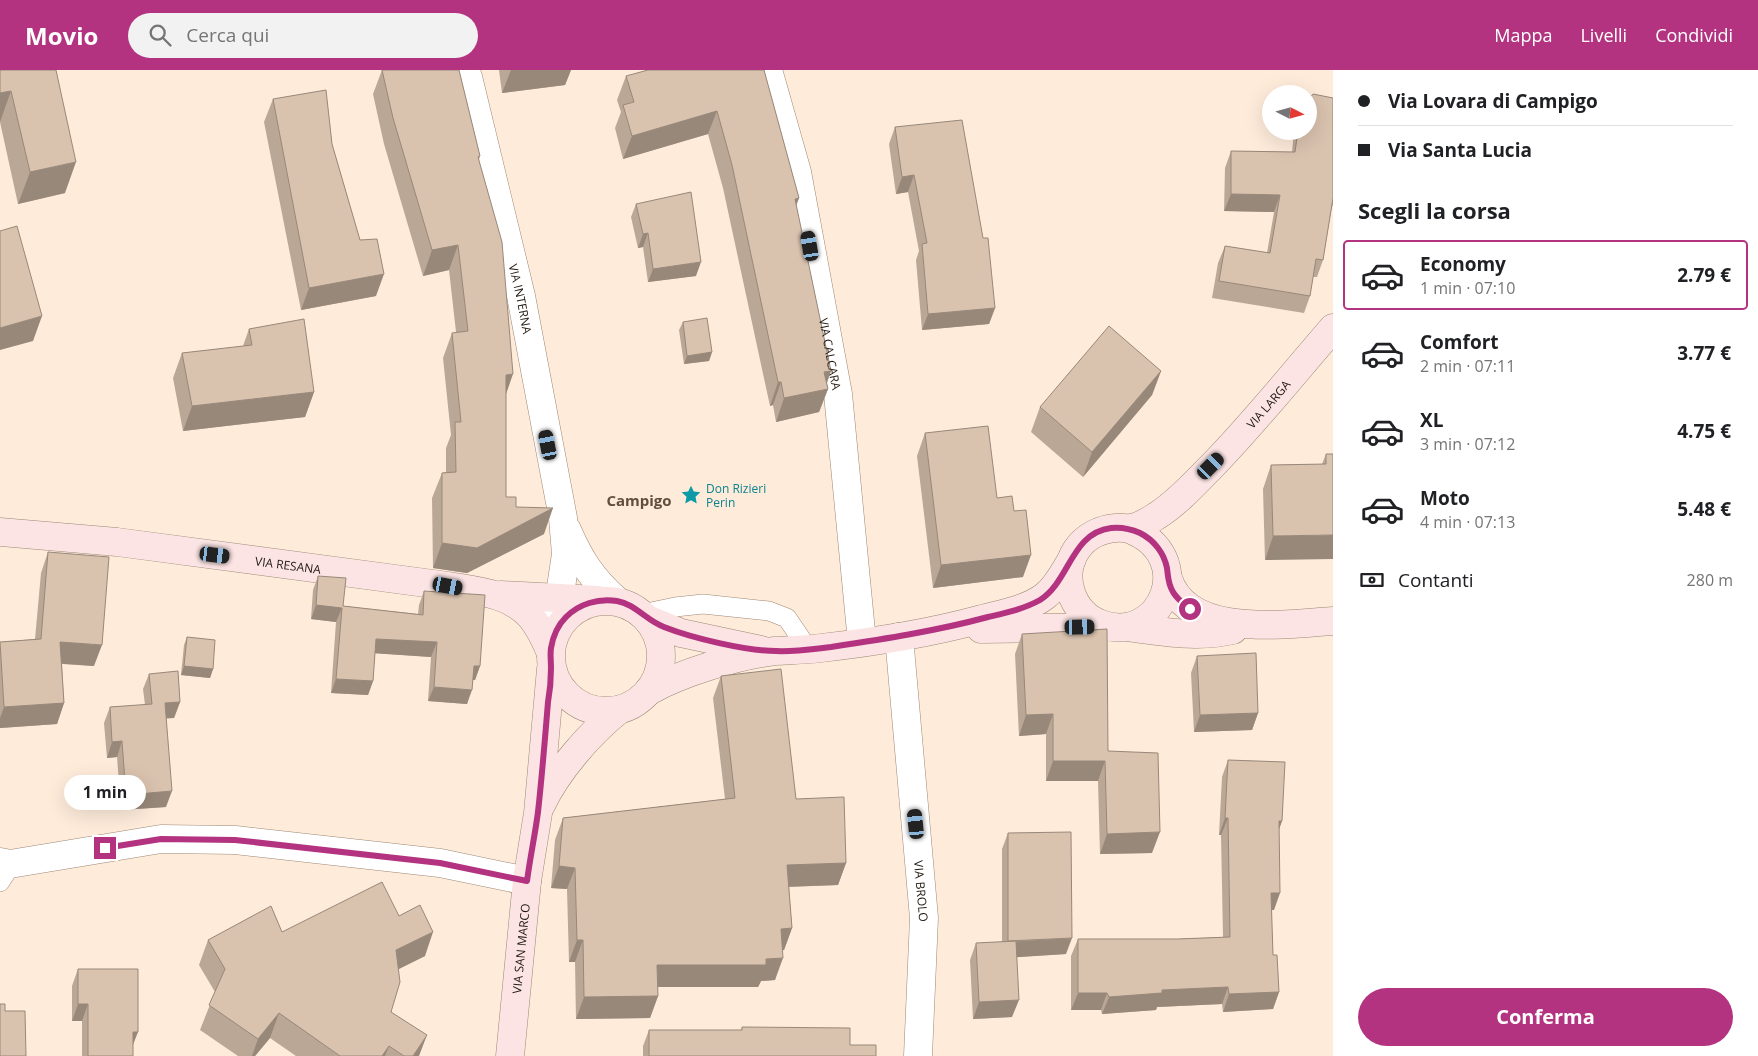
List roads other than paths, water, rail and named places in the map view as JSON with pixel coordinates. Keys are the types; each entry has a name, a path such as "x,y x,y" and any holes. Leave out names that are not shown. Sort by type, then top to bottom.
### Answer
{"street":[{"name":"VIA CALCARA","path":"768,70 796,172 838,394 862,642"},
{"name":"VIA INTERNA","path":"468,77 521,296 564,522 566,554 552,651"},
{"name":"VIA LARGA","path":"1129,529 1150,520 1182,497 1244,431 1333,328"},
{"name":"VIA LARGA","path":"1166,568 1176,519 1186,498 1200,477"},
{"name":"VIA INTERNA","path":"564,522 577,553 608,601"},
{"path":"911,635 1004,613 1037,601 1047,595 1057,583 1081,545 1095,533 1106,529 1118,528 1141,533 1159,548 1174,594 1197,613 1233,622 1259,625"},
{"name":"VIA RESANA","path":"0,532 117,542 448,586 494,595 513,602 529,615 552,651"},
{"path":"1072,559 1069,583 1071,595 1076,605 1090,619 1118,627 1137,624 1153,613 1164,597 1166,568"},
{"path":"494,595 608,601 634,608 645,617 667,628 700,638 742,647 775,651"},
{"path":"608,601 580,606 565,618 552,651 558,685 570,699 585,708 602,712 619,710 636,703 649,691 667,682 739,659 775,651 808,649 971,629 1118,627 1210,633 1259,625 1333,621"},
{"path":"645,617 658,637 662,656 658,675 649,691"},
{"name":"VIA BROLO","path":"911,635 924,918 918,1056"},
{"name":"VIA SAN MARCO","path":"510,1056 527,881 538,813 552,651"},
{"name":"VIA SAN MARCO","path":"538,813 550,789 577,753 595,732 619,710"},
{"path":"4,869 161,839 211,839 428,861 527,881"}],"lane":[{"path":"645,617 674,606 703,604 770,611 787,618 808,649"}],"place":[{"name":"Don Rizieri Perin","path":"691,495"}],"district":[{"name":"Campigo","path":"639,500"}]}
